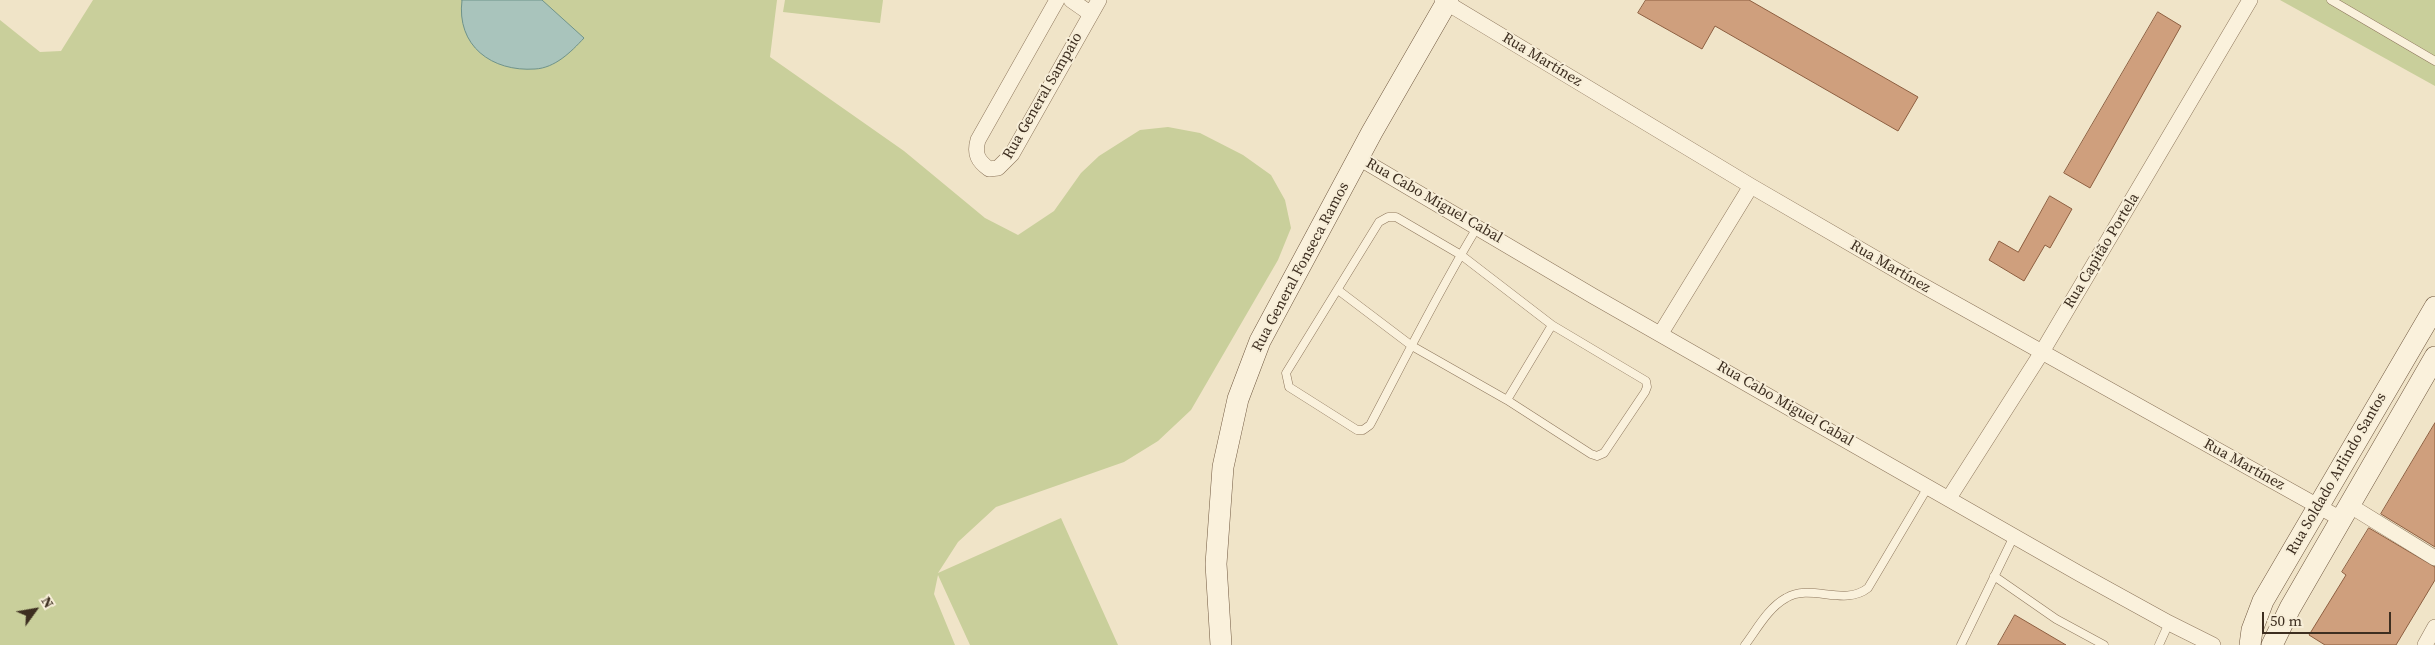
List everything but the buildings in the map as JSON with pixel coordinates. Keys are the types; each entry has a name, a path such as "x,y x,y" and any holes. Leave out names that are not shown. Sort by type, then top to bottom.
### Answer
{"main road":[{"name":"Rua General Fonseca Ramos","path":"1221,645 1217,554 1223,467 1238,399 1260,342 1446,1"},
{"name":"Rua Soldado Arlindo Santos","path":"2250,645 2252,630 2263,601 2435,307"},
{"name":"Rua Soldado Arlindo Santos","path":"2272,645 2290,608 2435,358"}],"street":[{"name":"Rua General Sampaio","path":"1057,0 978,140 975,150 979,162 989,169 998,168 1012,154 1099,0"},
{"path":"1071,0 1091,14"},
{"name":"Rua Capitão Portela","path":"1949,498 2042,352 2250,0"},
{"name":"Rua Martínez","path":"1446,1 1751,186 1913,280 2317,506 2345,512 2435,558"},
{"name":"Rua Cabo Miguel Cabal","path":"1359,158 1478,226 1593,296 1661,333 2014,536 2169,624 2214,645"},
{"path":"1661,333 1751,186"},
{"path":"2425,645 2435,627"}],"lane":[{"path":"2331,0 2435,61"},
{"path":"1338,290 1412,346 1507,400 1591,454 1597,456 1604,453 1645,392 1647,387 1646,381 1552,325 1460,255 1396,217 1388,217 1379,222 1286,373 1289,387 1357,430 1363,430 1370,425 1412,346 1460,255 1478,226"},
{"path":"1507,400 1552,325"},
{"path":"1745,645 1776,605 1786,597 1795,594 1853,596 1868,588 1928,487"},
{"path":"1961,645 2014,536"},
{"path":"1994,576 2056,619 2104,645"},
{"path":"2159,645 2169,624"}],"green space":[{"path":"93,0 777,0 770,57 904,151 985,218 1018,235 1054,211 1081,173 1099,156 1140,130 1168,127 1200,133 1243,155 1271,175 1285,200 1291,228 1278,260 1191,410 1158,441 1124,462 996,507 958,542 938,573 1061,518 1118,645 970,645 938,575 934,594 955,645 0,645 0,20 40,52 61,51"},
{"path":"785,0 883,0 880,23 783,12"},
{"path":"2280,0 2435,0 2435,86"}],"water":[{"path":"462,0 542,0 584,38 568,54 549,66 535,69 519,69 505,66 491,61 471,43 465,31 462,16"}]}
